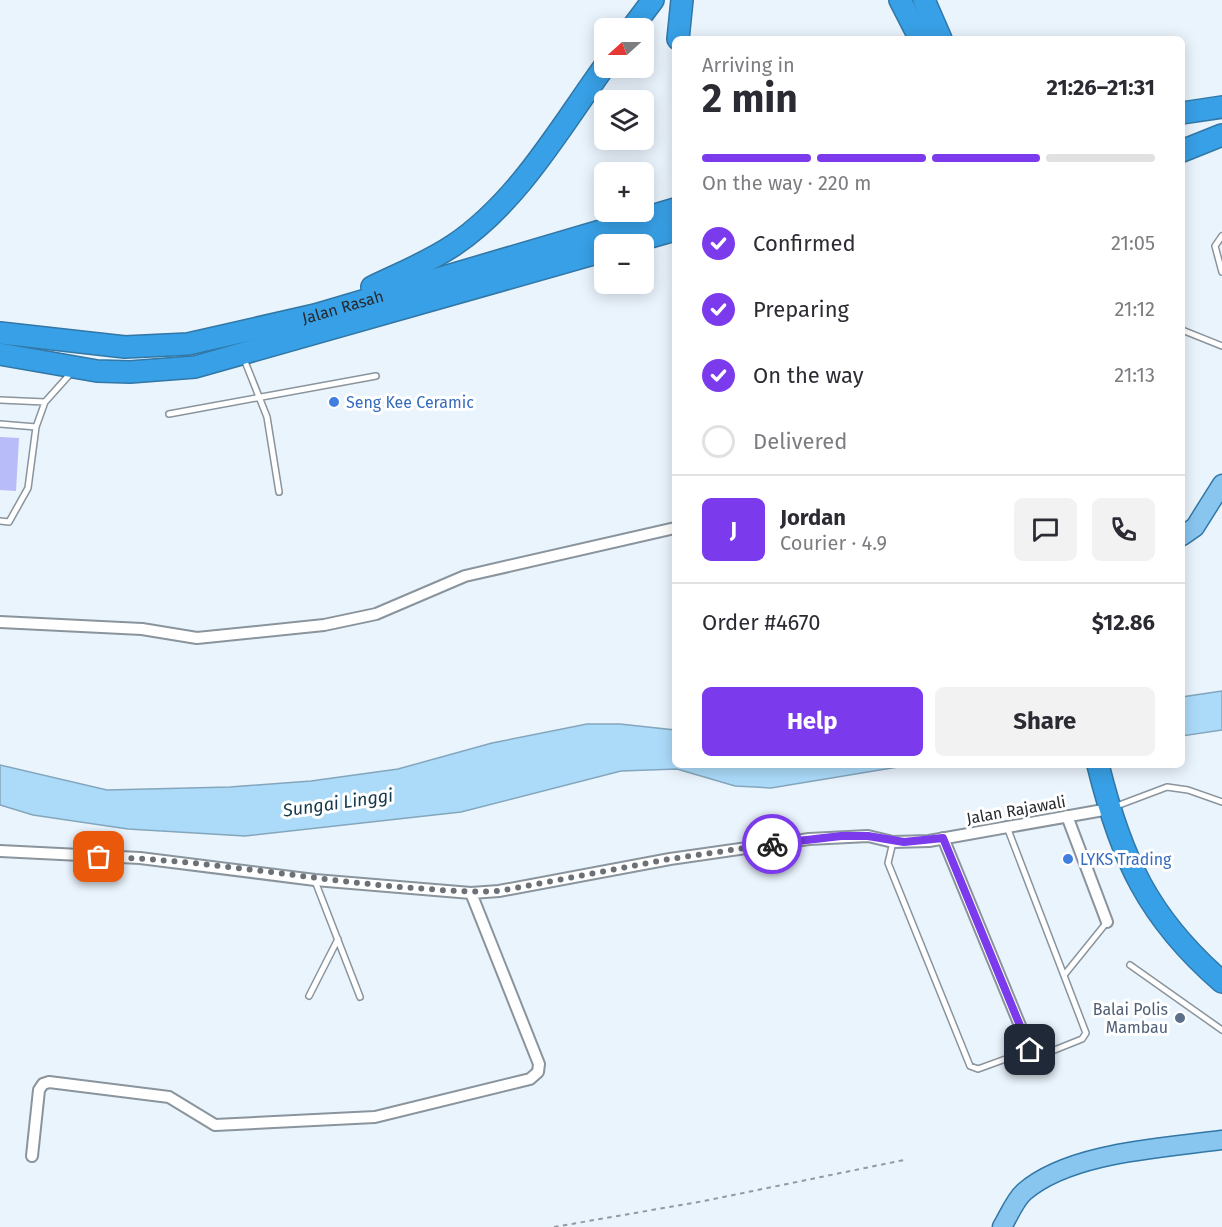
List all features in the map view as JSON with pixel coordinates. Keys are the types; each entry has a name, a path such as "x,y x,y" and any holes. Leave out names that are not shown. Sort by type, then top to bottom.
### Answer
{"highway":[{"path":"640,18 653,0"},
{"path":"678,36 682,0"},
{"path":"900,0 918,36"},
{"path":"924,0 940,36"},
{"path":"315,315 418,265 453,246 474,230 522,180 596,78"},
{"path":"1185,113 1222,107"},
{"path":"1185,140 1222,135"},
{"path":"1185,150 1222,135"},
{"name":"Jalan Rasah","path":"0,333 125,347 188,344 315,315 672,210"},
{"path":"654,236 672,231"},
{"name":"Jalan Rasah","path":"0,354 76,367 130,372 195,367 594,254"},
{"path":"1099,768 1121,847 1141,890 1166,926 1222,982"}],"main road":[{"path":"1185,534 1195,527 1222,484"},
{"path":"1002,1227 1023,1192 1057,1173 1094,1158 1222,1140"}],"street":[{"path":"0,622 142,629 197,638 324,625 376,614 465,576 672,529"},
{"name":"Jalan Rajawali","path":"0,851 140,858 315,880 471,893 499,891 670,859 809,839 868,836 893,842 943,838 1067,816 1107,800"},
{"path":"1067,816 1107,922"},
{"path":"943,838 1030,1050"},
{"path":"32,1156 39,1090 43,1084 49,1082 169,1097 215,1125 375,1117 530,1079 538,1072 539,1064 471,893"}],"lane":[{"path":"1222,236 1215,246 1222,272"},
{"path":"1185,331 1222,346"},
{"path":"242,355 267,417 279,492"},
{"path":"0,521 9,522 28,488 36,427 45,402 76,367"},
{"path":"169,414 376,376"},
{"path":"0,399 45,402"},
{"path":"0,424 36,427"},
{"path":"1107,800 1167,787 1188,790 1222,802"},
{"path":"893,842 888,863 970,1066 978,1069 1030,1050 1042,1055 1082,1039 1086,1033 1006,827"},
{"path":"315,880 360,998"},
{"path":"1065,974 1107,922"},
{"path":"309,996 338,939"},
{"path":"1130,965 1222,1030"}],"path":[{"path":"554,1227 704,1201 904,1160"}],"water":[{"path":"1222,691 1222,730 1185,736 1185,697"},
{"name":"Sungai Linggi","path":"587,724 620,724 672,730 672,768 892,768 771,788 735,786 677,769 621,771 461,812 245,836 128,829 33,815 0,805 0,765 107,790 230,787 311,781 398,769 492,743"}],"building":[{"path":"0,437 19,438 16,491 0,490"}],"way so far":[{"path":"99,857 140,858 315,880 471,893 499,891 670,859 772,844"}],"place":[{"name":"Seng Kee Ceramic","path":"334,402"},
{"name":"LYKS Trading","path":"1068,859"},
{"name":"Balai Polis Mambau","path":"1180,1018"}],"route":[{"path":"772,844 841,836 868,836 893,842 929,841 943,838 1030,1050"}]}
